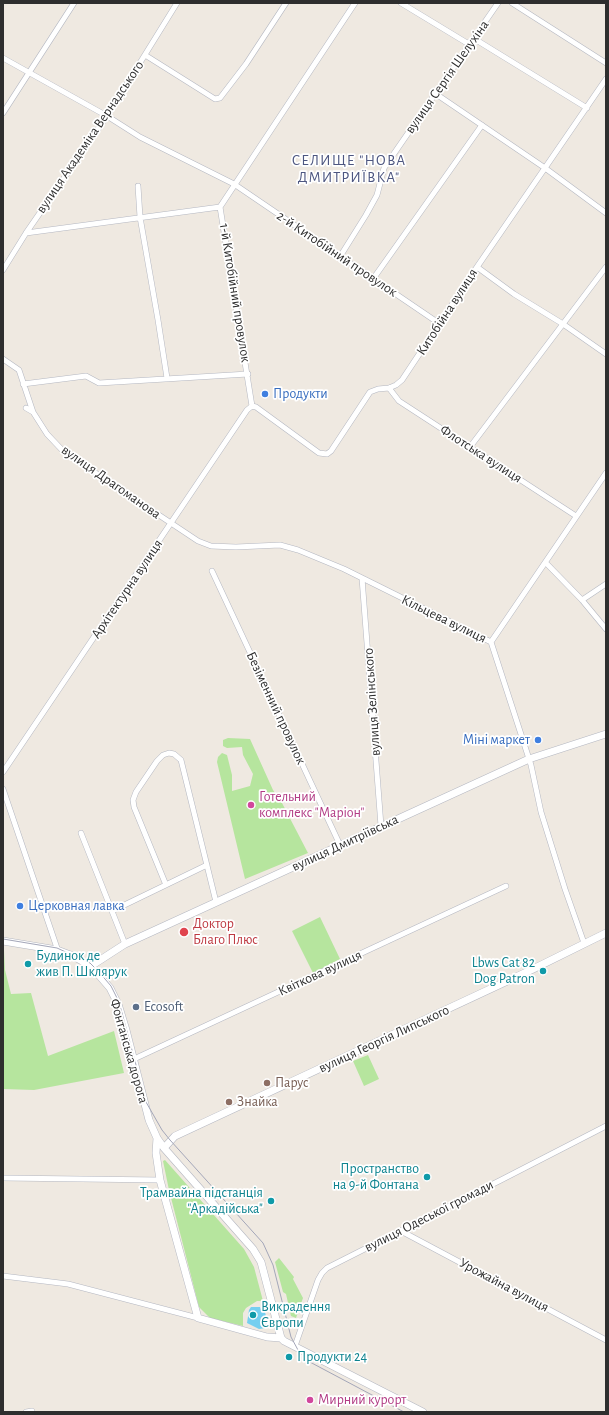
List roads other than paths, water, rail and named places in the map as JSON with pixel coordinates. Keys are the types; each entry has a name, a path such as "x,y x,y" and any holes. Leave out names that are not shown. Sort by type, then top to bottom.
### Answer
{"street":[{"path":"3,113 74,3"},
{"name":"вулиця Академіка Вернадського","path":"3,270 26,233 107,116 177,3"},
{"path":"145,55 215,98 220,98 246,64 286,3"},
{"path":"234,184 355,3"},
{"path":"401,3 467,43 478,41 587,108"},
{"name":"вулиця Сергія Шелухіна","path":"341,255 363,221 377,195 384,168 498,3"},
{"path":"512,3 606,63"},
{"name":"2-й Китобійний провулок","path":"3,58 29,74 107,116 140,137 234,184 341,255 373,279 440,324"},
{"name":"Китобійна вулиця","path":"252,406 256,407 319,453 324,455 331,451 370,392 378,389 389,388 402,380 544,168 606,79"},
{"path":"436,94 544,168 606,214"},
{"path":"373,279 482,125"},
{"name":"1-й Китобійний провулок","path":"234,184 220,207 252,406"},
{"path":"138,186 140,217 167,378"},
{"path":"26,233 220,207"},
{"path":"477,267 514,294 563,324 606,354"},
{"path":"470,447 606,267"},
{"name":"вулиця Драгоманова","path":"3,359 19,370 22,384 34,412 47,434 64,452 171,523"},
{"path":"22,384 86,376 99,383 248,374"},
{"name":"Флотська вулиця","path":"389,388 399,401 576,516"},
{"name":"Архітектурна вулиця","path":"3,772 247,410 252,406"},
{"path":"26,408 34,412"},
{"path":"491,642 606,473"},
{"name":"Кільцева вулиця","path":"171,523 198,541 211,546 236,547 280,545 298,550 344,569 491,642 529,758 541,812 565,889 584,943"},
{"path":"546,563 582,600 606,629"},
{"name":"Безіменний провулок","path":"212,571 340,845"},
{"name":"вулиця Зелінського","path":"362,578 381,826"},
{"path":"582,600 606,584"},
{"name":"вулиця Дмитріївська","path":"91,966 125,944 529,758 606,734"},
{"path":"166,885 134,807 133,800 136,792 163,755 168,753 174,754 181,760 216,902"},
{"path":"3,789 57,950"},
{"path":"81,832 125,944"},
{"path":"112,911 207,865"},
{"name":"Квіткова вулиця","path":"134,1060 506,886"},
{"name":"вулиця Георгія Липського","path":"166,1150 174,1136 533,969 606,933"},
{"name":"Фонтанська дорога","path":"3,941 57,950 73,956 91,966 110,988 118,1004 149,1120 157,1138 253,1249 260,1262 281,1338"},
{"name":"вулиця Одеської громади","path":"295,1346 318,1280 327,1268 606,1126"},
{"name":"Фонтанська дорога","path":"157,1138 156,1153 160,1180 198,1318"},
{"path":"156,1153 166,1150"},
{"path":"3,1178 160,1180"},
{"name":"Урожайна вулиця","path":"401,1230 606,1340"},
{"path":"3,1276 68,1284 267,1337 281,1338 284,1341 423,1412"},
{"path":"26,1412 32,1411"}],"water":[{"path":"251,1307 260,1307 261,1310 265,1312 268,1325 265,1328 259,1329 247,1323 249,1310"}],"tram line":[{"path":"3,939 57,948 90,963 111,986 119,1002 146,1102 162,1130 170,1140 263,1243 273,1265 291,1337 298,1350 308,1361 404,1412"}],"place":[{"name":"Продукти","path":"265,394"},
{"name":"Міні маркет","path":"538,740"},
{"name":"Готельний комплекс \"Маріон\"","path":"251,805"},
{"name":"Церковная лавка","path":"20,906"},
{"name":"Доктор Благо Плюс","path":"184,932"},
{"name":"Будинок де жив П. Шклярук","path":"28,964"},
{"name":"Lbws Cat 82 Dog Patron","path":"543,971"},
{"name":"Ecosoft","path":"136,1007"},
{"name":"Парус","path":"267,1083"},
{"name":"Знайка","path":"229,1102"},
{"name":"Пространство на 9-й Фонтана","path":"427,1177"},
{"name":"Трамвайна підстанція \"Аркадійська\"","path":"271,1201"},
{"name":"Викрадення Європи","path":"253,1315"},
{"name":"Продукти 24","path":"289,1357"},
{"name":"Мирний курорт","path":"310,1400"}],"district":[{"name":"СЕЛИЩЕ \"НОВА ДМИТРИЇВКА\"","path":"349,168"}]}
